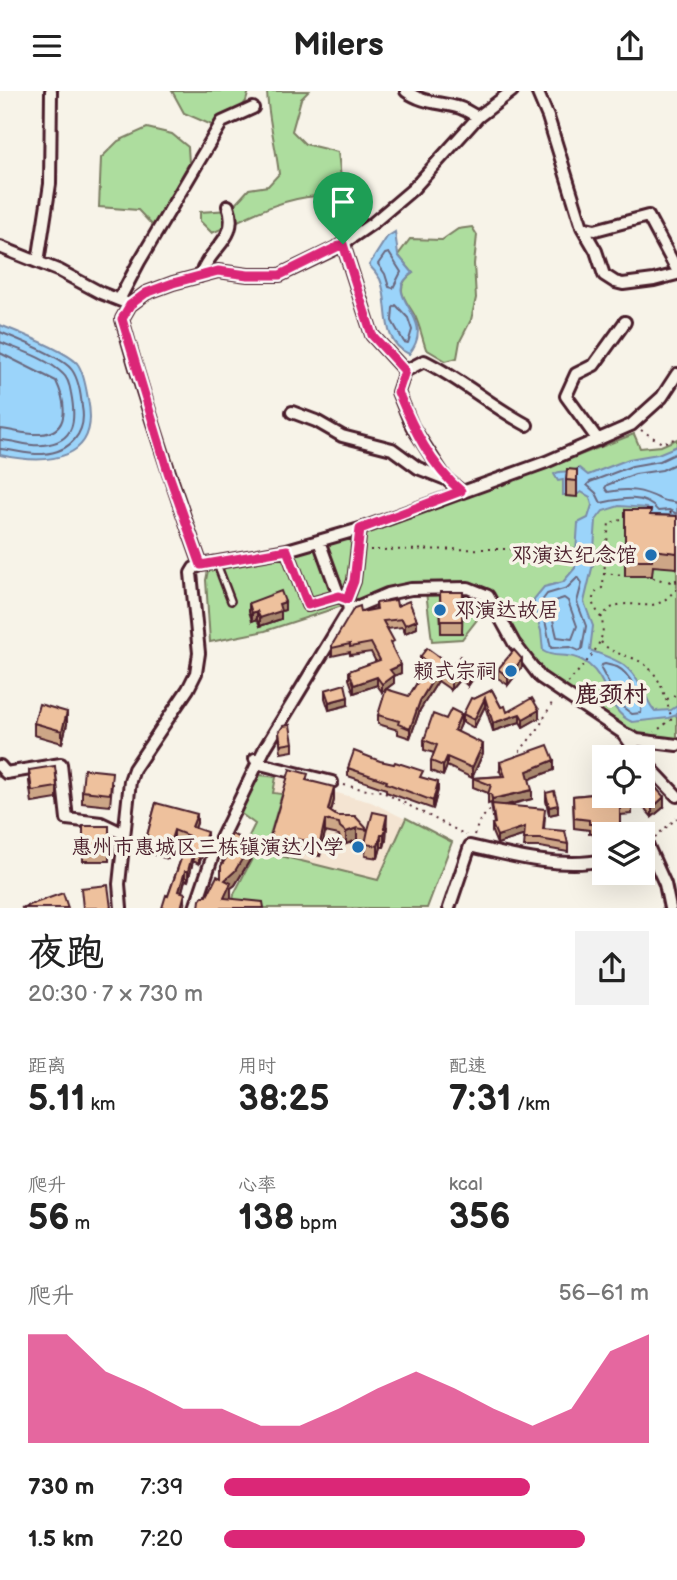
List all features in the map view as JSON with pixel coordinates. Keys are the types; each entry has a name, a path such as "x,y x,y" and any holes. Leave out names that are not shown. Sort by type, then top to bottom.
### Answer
{"street":[{"path":"38,262 50,184 51,91"},
{"path":"406,91 430,103 460,107 478,117"},
{"path":"0,247 125,302 218,271 280,275 343,244 373,223 413,190 478,117 512,91"},
{"path":"537,91 548,117 582,227 596,251 604,275 622,284 654,280 677,272 648,216 595,230 582,227"},
{"path":"201,565 168,472 122,319 125,302 145,252 222,122 253,108"},
{"path":"200,276 211,254 231,229 233,219 228,206"},
{"path":"343,244 372,335 405,371"},
{"path":"598,440 566,396 576,374 594,365 625,322"},
{"path":"446,479 412,426 398,392 405,371 424,361 463,383 500,411 527,425"},
{"path":"121,908 119,884 130,781 140,757 197,673 198,653 191,573 194,568 287,550 360,529 524,470 631,425 662,397 676,376"},
{"path":"292,412 316,421 342,436 392,449 418,468 446,479 461,491"},
{"path":"195,908 213,855 265,748 345,602 354,581 360,529"},
{"path":"318,541 345,602"},
{"path":"287,550 308,605 345,602 411,589 468,588 488,596 514,643 540,677 623,733 638,740 677,745"},
{"path":"623,733 632,745"},
{"path":"254,758 264,765 332,782"},
{"path":"3,769 61,764 67,819 101,823 124,834"},
{"path":"655,772 677,796"},
{"path":"449,908 470,846 522,857 592,862"},
{"path":"655,864 665,884 670,908"}],"lane":[{"path":"217,564 230,601"}],"path":[{"path":"631,425 662,443 677,437"},
{"path":"663,518 670,512 677,524"},
{"path":"511,762 538,729 550,703 600,642 604,630 592,601 594,593 602,587 609,523 631,516"},
{"path":"358,550 624,548"},
{"path":"604,573 627,577 656,577 666,582 676,581 677,584"},
{"path":"666,582 677,580"},
{"path":"601,618 605,612 624,603 659,604 677,589"},
{"path":"600,642 608,649 641,661 653,670 666,699 671,719 655,732 650,742"},
{"path":"666,699 673,697 677,690"},
{"path":"498,789 498,768 505,765"},
{"path":"332,782 366,790 381,790 472,838 480,820 495,806"},
{"path":"655,836 677,817"}],"shaded area":[{"name":"惠州市惠城区三栋镇演达小学","path":"276,777 371,802 452,842 427,908 265,852 281,795 273,793"}],"green space":[{"path":"172,91 249,91 246,101 227,125 214,126 184,113"},
{"path":"267,91 309,91 301,99 292,131 305,144 338,152 344,205 330,210 316,196 302,198 262,210 212,233 200,221 200,212 230,210 249,189 268,186 279,174"},
{"path":"147,128 172,134 188,147 189,163 154,227 138,210 99,207 101,158 118,141"},
{"path":"472,227 477,235 474,264 476,298 471,320 460,341 457,358 446,361 426,349 417,320 403,295 403,284 413,273 398,255 410,239 442,240 458,229"},
{"path":"634,434 640,448 661,446 677,439 677,744 634,736 540,677 487,607 462,639 432,641 426,592 364,605 342,606 265,631 210,642 206,580 209,565 368,531 539,471"},
{"path":"260,775 276,777 273,793 282,794 265,852 378,880 406,818 452,842 427,908 232,908 234,894 253,857 243,848 255,824 240,813"}],"water":[{"path":"395,232 398,255 413,273 404,282 402,290 418,329 417,341 409,354 393,340 380,279 369,265 387,237"},
{"path":"0,325 52,347 77,363 83,375 90,420 86,436 78,447 66,454 35,459 0,455"},
{"path":"677,446 677,522 649,519 650,511 646,508 619,506 603,511 596,520 593,564 584,602 593,626 590,650 626,667 637,679 655,711 671,710 677,706 677,715 632,722 617,710 596,672 589,665 570,656 553,655 543,651 534,599 544,587 563,582 575,568 578,523 588,518 592,505 590,497 581,492 577,495 563,495 563,480 558,481 554,474 579,468 588,475 629,459 658,454"}],"building":[{"path":"567,469 577,470 577,481 566,480"},
{"name":"邓演达纪念馆","path":"625,510 651,510 650,515 677,516 677,553 653,550 652,560 625,560"},
{"path":"281,591 285,602 279,604 281,611 260,618 257,611 252,613 249,603"},
{"path":"440,592 463,592 462,621 441,621"},
{"path":"396,600 397,606 409,601 417,620 405,625 402,619 383,621 394,641 390,643 401,665 390,670 394,675 382,684 377,677 354,685 349,671 380,660 371,643 332,648 332,645 354,608 360,606 361,612 377,609 376,603"},
{"path":"427,648 452,666 460,656 475,667 468,676 460,670 451,681 438,671 420,701 410,729 398,724 399,721 378,715 386,689 409,696 429,663 420,657"},
{"path":"514,650 522,659 508,677 498,669"},
{"path":"345,684 348,697 329,702 325,690"},
{"path":"492,690 501,707 505,706 507,712 532,698 539,710 523,719 520,714 493,723 485,698 474,720 463,714 471,698"},
{"path":"39,704 67,712 62,731 34,723"},
{"path":"451,709 461,714 454,730 483,744 472,768 447,757 443,766 431,761 437,745 424,740 433,714 446,719"},
{"path":"290,725 293,743 281,745 279,732 283,726"},
{"path":"548,745 554,760 527,771 532,790 492,799 491,794 488,794 491,785 473,778 505,776 500,762"},
{"path":"354,751 380,761 395,762 423,771 420,777 438,782 433,801 348,768"},
{"path":"55,766 57,787 32,791 29,770"},
{"path":"84,769 112,772 110,794 82,791"},
{"path":"290,769 308,774 306,780 334,787 328,810 337,816 355,816 368,830 357,828 346,832 339,823 325,820 320,843 289,838 288,842 270,837"},
{"path":"655,787 664,797 655,805"},
{"path":"554,791 558,805 549,807 546,793"},
{"path":"592,794 592,808 620,808 620,822 589,824 589,820 574,818 573,796"},
{"path":"156,803 197,814 192,827 207,832 199,854 193,852 188,871 185,871 179,891 185,893 181,908 162,908 189,836 174,830 168,849 145,843"},
{"path":"492,804 545,809 543,829 565,831 568,844 524,839 525,827 497,836 492,824 495,823"},
{"path":"373,812 387,815 384,835 381,835 378,846 365,844"},
{"path":"83,826 109,826 109,849 83,849"},
{"path":"232,834 251,844 235,871 225,880 231,883 224,898 263,902 264,908 199,908 200,900 207,896 217,876 221,878 221,866 228,855 223,852"},
{"path":"108,885 111,908 83,908 81,888"},
{"path":"63,893 68,908 21,908"}],"place":[{"name":"邓演达纪念馆","path":"651,555"},
{"name":"邓演达故居","path":"440,610"},
{"name":"赖式宗祠","path":"511,671"},
{"name":"惠州市惠城区三栋镇演达小学","path":"358,847"}],"district":[{"name":"鹿颈村","path":"611,694"}],"route":[{"path":"343,244 372,335 405,371 398,392 412,426 446,479 461,491 360,529 354,581 347,599 339,596 308,605 287,550 201,565 168,472 122,319 130,305 146,293 173,283 218,271 280,275 343,244"}]}
